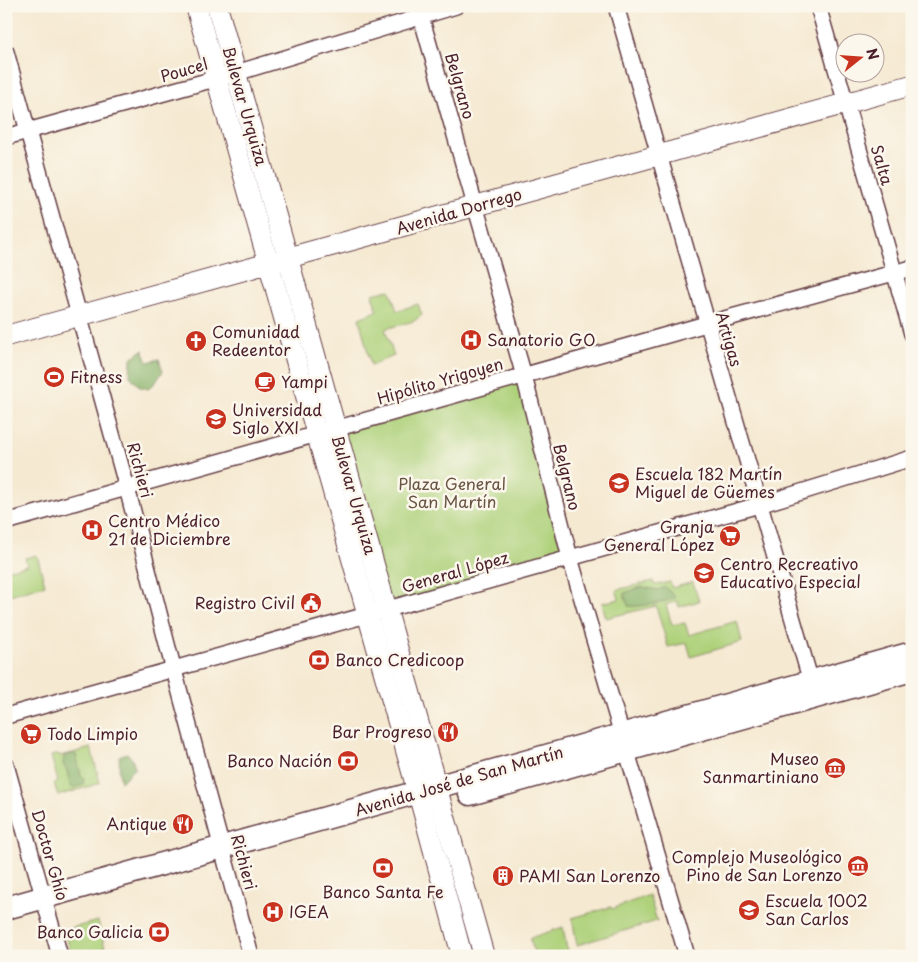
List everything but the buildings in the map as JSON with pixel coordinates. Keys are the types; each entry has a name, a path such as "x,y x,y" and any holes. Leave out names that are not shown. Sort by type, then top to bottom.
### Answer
{"main road":[{"name":"Bulevar Urquiza","path":"196,6 216,78 278,261 430,797 484,956"},
{"name":"Bulevar Urquiza","path":"217,6 236,73 278,261"},
{"name":"Avenida Dorrego","path":"6,336 912,85"},
{"name":"Avenida José de San Martín","path":"622,743 811,682 912,653"},
{"name":"Avenida José de San Martín","path":"6,924 46,905 622,743 912,670"},
{"name":"Bulevar Urquiza","path":"430,797 462,956"},
{"name":"Avenida José de San Martín","path":"6,908 46,905"}],"street":[{"name":"Poucel","path":"6,137 236,73 420,11 456,6"},
{"name":"Artigas","path":"616,6 706,324 811,682"},
{"name":"Salta","path":"818,6 912,334"},
{"name":"Belgrano","path":"420,11 524,376 570,558 622,743 686,956"},
{"name":"Richieri","path":"6,52 127,488 251,956"},
{"name":"Hipólito Yrigoyen","path":"6,522 706,324 912,268"},
{"name":"General López","path":"6,716 759,505 912,458"},
{"name":"Doctor Ghío","path":"6,764 60,956"}],"green space":[{"path":"390,290 397,311 418,304 422,315 414,321 385,329 394,356 371,365 359,318 377,311 372,294"},
{"path":"143,350 148,362 159,359 163,371 149,389 140,387 130,376 131,358"},
{"name":"Plaza General San Martín","path":"524,376 570,558 386,609 336,429"},
{"path":"37,555 45,585 6,596 6,570 27,565 25,558"},
{"path":"653,581 655,585 670,582 672,588 693,582 699,601 679,607 677,601 666,605 672,625 685,623 689,635 737,621 742,642 691,657 687,643 668,647 656,606 606,618 602,603 619,599 616,590"},
{"path":"642,587 658,590 665,587 675,597 652,604 628,606 624,593"},
{"path":"91,748 100,783 58,796 54,783 58,782 51,756 59,754 60,756"},
{"path":"127,753 133,760 135,768 121,782 119,756"},
{"path":"76,754 81,776 84,779 83,784 74,788 70,786 67,771 63,764 64,755"},
{"path":"649,895 657,921 577,945 572,918 611,907 612,909"},
{"path":"98,921 107,955 72,956 64,930"},
{"path":"563,927 568,956 535,956 530,938"}],"place":[{"name":"Sanatorio GO","path":"471,340"},
{"name":"Comunidad Redeentor","path":"196,341"},
{"name":"Fitness","path":"54,377"},
{"name":"Yampi","path":"265,382"},
{"name":"Universidad Siglo XXI","path":"216,419"},
{"name":"Escuela 182 Martín Miguel de Güemes","path":"619,483"},
{"name":"Centro Médico 21 de Diciembre","path":"92,530"},
{"name":"Granja General López","path":"730,536"},
{"name":"Centro Recreativo Educativo Especial","path":"704,573"},
{"name":"Registro Civil","path":"311,603"},
{"name":"Banco Credicoop","path":"319,660"},
{"name":"Bar Progreso","path":"448,732"},
{"name":"Todo Limpio","path":"31,734"},
{"name":"Banco Nación","path":"348,761"},
{"name":"Museo Sanmartiniano","path":"835,768"},
{"name":"Antique","path":"183,824"},
{"name":"Complejo Museológico Pino de San Lorenzo","path":"858,866"},
{"name":"Banco Santa Fe","path":"383,868"},
{"name":"PAMI San Lorenzo","path":"503,876"},
{"name":"Escuela 1002 San Carlos","path":"749,910"},
{"name":"IGEA","path":"273,912"},
{"name":"Banco Galicia","path":"159,932"}]}
